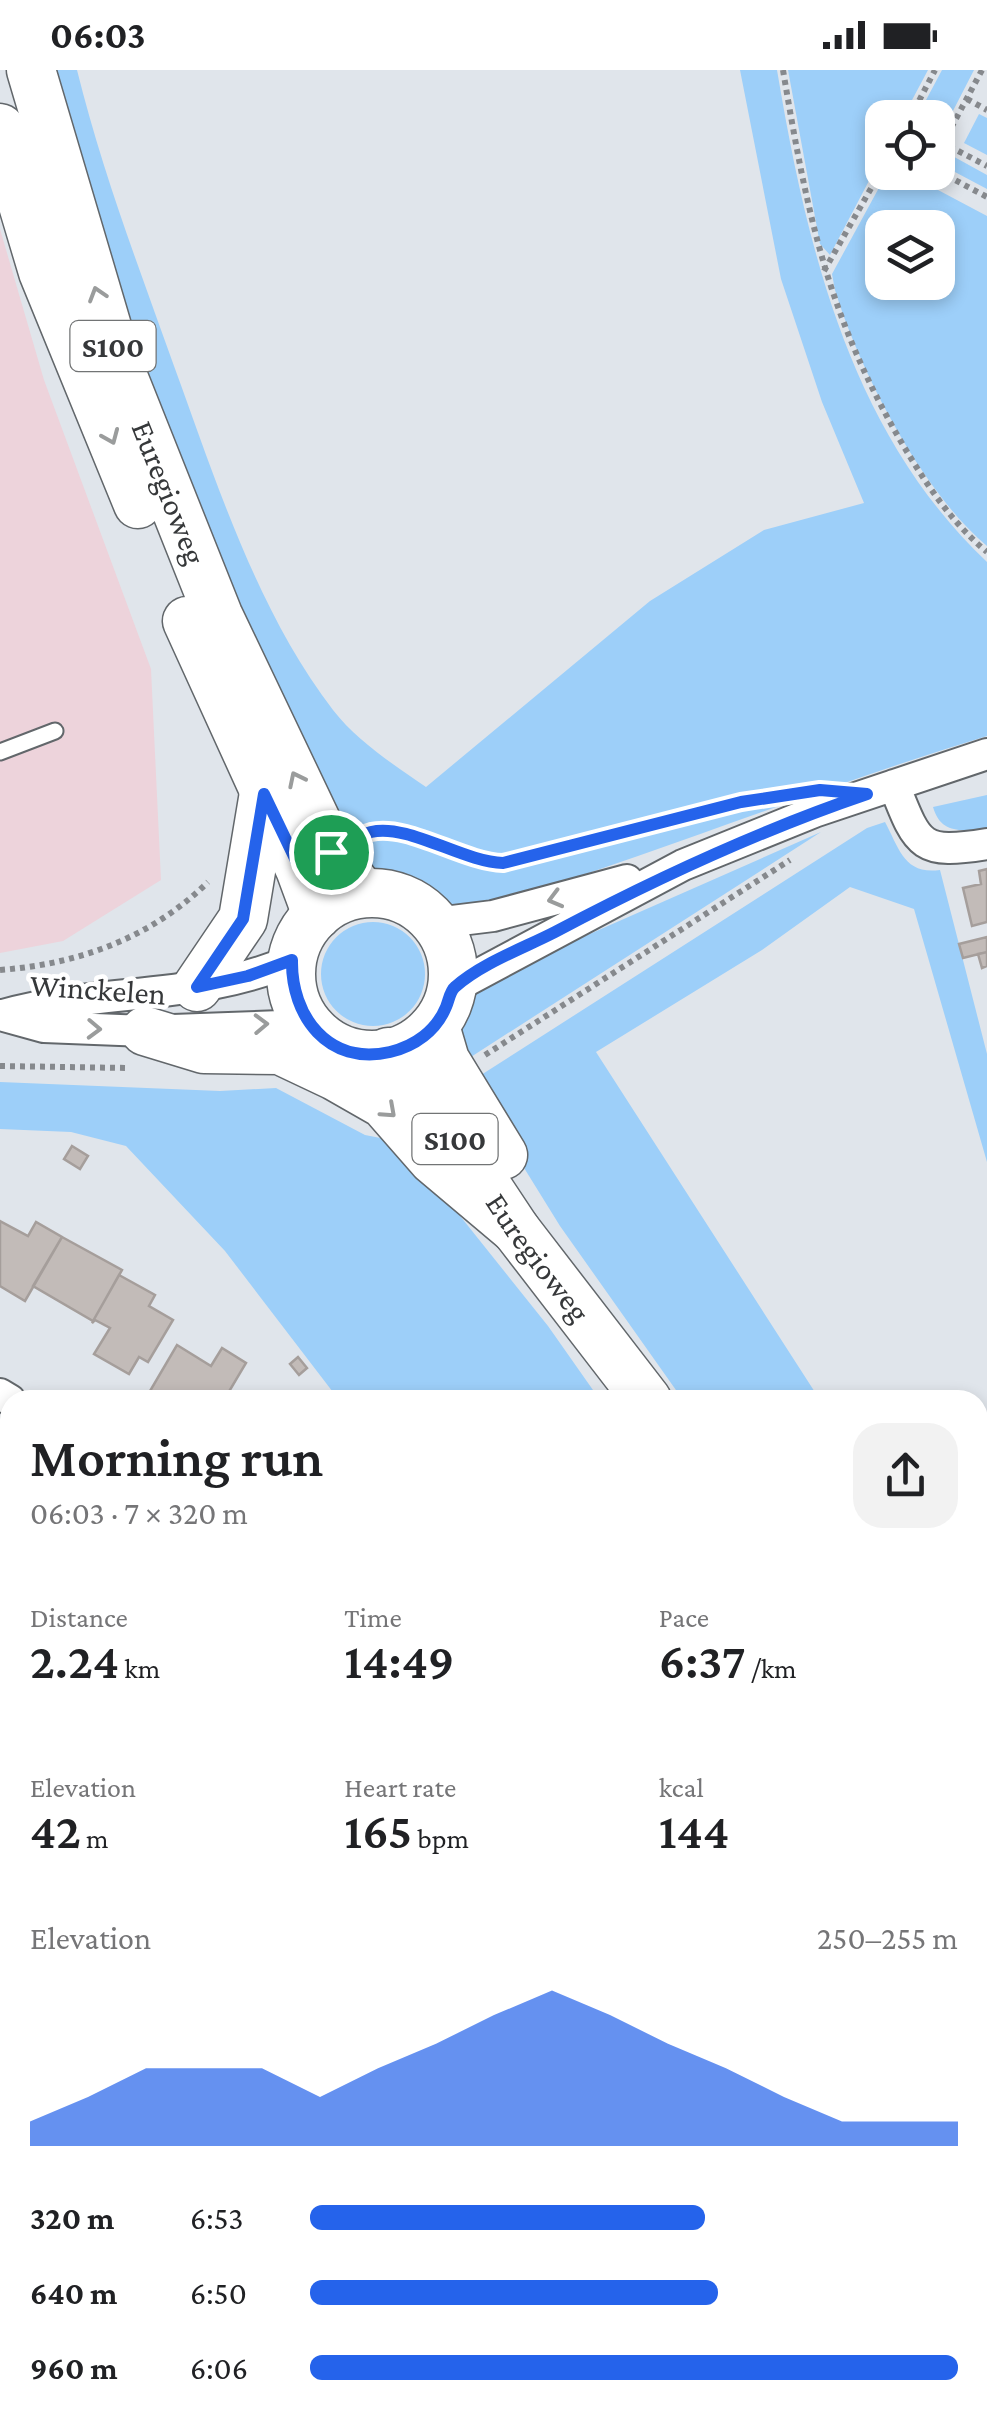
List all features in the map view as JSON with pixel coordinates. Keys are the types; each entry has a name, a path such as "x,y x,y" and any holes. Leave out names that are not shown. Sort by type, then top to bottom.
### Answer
{"main road":[{"name":"Euregioweg","path":"30,70 118,364 218,614 331,852 362,893"},
{"name":"Euregioweg","path":"0,128 59,315 206,667 317,915"},
{"path":"197,987 234,938 253,876 264,794"},
{"path":"362,893 405,899 436,923 448,945 444,1007 408,1046 368,1055 344,1050 308,1025 296,1003 292,960 301,936 317,915 338,900 362,893"},
{"name":"Euregioweg","path":"444,1007 445,1060 570,1265 635,1381"},
{"path":"145,1031 204,1049 280,1050 335,1076 384,1104 433,1160 516,1230"},
{"name":"Euregioweg","path":"388,1052 419,1084 516,1230 635,1381"}],"street":[{"path":"436,923 493,916 683,865 987,754"},
{"path":"894,786 914,836 926,846 944,851 987,844"},
{"path":"444,1007 683,865"},
{"name":"Winckelen","path":"2,1015 48,1002 197,987 248,976 292,960"},
{"name":"Winckelen","path":"2,1015 44,1027 145,1031 308,1025"}],"lane":[{"path":"0,752 55,731"}],"path":[{"path":"782,70 824,271 858,362 915,466 949,513 987,552"},
{"path":"920,100 936,70"},
{"path":"982,70 943,143 987,166"},
{"path":"966,99 987,110"},
{"path":"955,179 987,197"},
{"path":"824,271 870,190"},
{"path":"331,852 362,836 384,831 478,860 503,863 754,799"},
{"path":"0,970 54,965 86,956 177,912 214,877 253,876"}],"shaded area":[{"path":"45,70 77,70 122,219 206,454 241,544 282,631 306,672 353,732 426,787 650,601 764,530 864,503 822,402 781,279 740,70 777,70 803,204 821,270 868,396 901,455 940,511 987,562 987,736 484,907 446,905 364,867 195,531"},
{"path":"788,70 928,70 912,100 865,100 865,188 830,255 820,244"},
{"path":"942,70 974,70 955,107 955,100 926,100"},
{"path":"979,114 987,118 987,155 964,143"},
{"path":"955,157 987,175 987,189 955,172"},
{"path":"878,190 938,190 987,216 987,546 939,494 896,428 860,356 832,274 865,213 865,300 955,300 955,210 867,210"},
{"path":"0,229 44,380 151,669 161,880 63,941 0,953"},
{"path":"987,795 987,828 947,827 933,807"},
{"path":"885,822 910,864 940,870 987,1054 987,1162 914,909 850,887 762,950 596,1052 814,1390 676,1390 560,1226 477,1092 481,1075 867,828"},
{"path":"821,832 460,1064 459,1031 464,1009 479,991 506,971"},
{"path":"373,922 393,926 410,937 421,954 425,974 421,994 410,1011 393,1022 373,1026 353,1022 336,1011 325,994 321,974 325,954 336,937 353,926"},
{"path":"0,1082 220,1091 276,1088 365,1135 401,1142 548,1326 593,1390 331,1390 225,1251 126,1146 71,1132 0,1129"}],"building":[{"path":"987,869 987,922 972,926 963,888 981,884 979,871"},
{"path":"987,937 987,952 963,958 959,944"},
{"path":"987,952 987,966 982,968 978,954"},
{"path":"72,1146 88,1156 80,1169 64,1159"},
{"path":"0,1221 28,1236 36,1222 62,1237 25,1301 0,1286"},
{"path":"62,1237 122,1270 93,1321 33,1286"},
{"path":"119,1275 155,1295 149,1306 173,1320 148,1362 139,1357 129,1374 94,1354 110,1328 95,1320 92,1323"},
{"path":"177,1345 211,1366 222,1348 246,1363 230,1390 151,1390"},
{"path":"298,1357 307,1368 299,1375 290,1364"}],"route":[{"path":"820,790 867,794 683,865 508,956 452,988 445,1010 424,1037 408,1046 368,1055 344,1050 308,1025 296,1003 292,960 270,970 197,987 234,938 243,919 264,794 300,869 331,852 362,836 384,831 478,860 503,863 781,794 820,790"}]}
